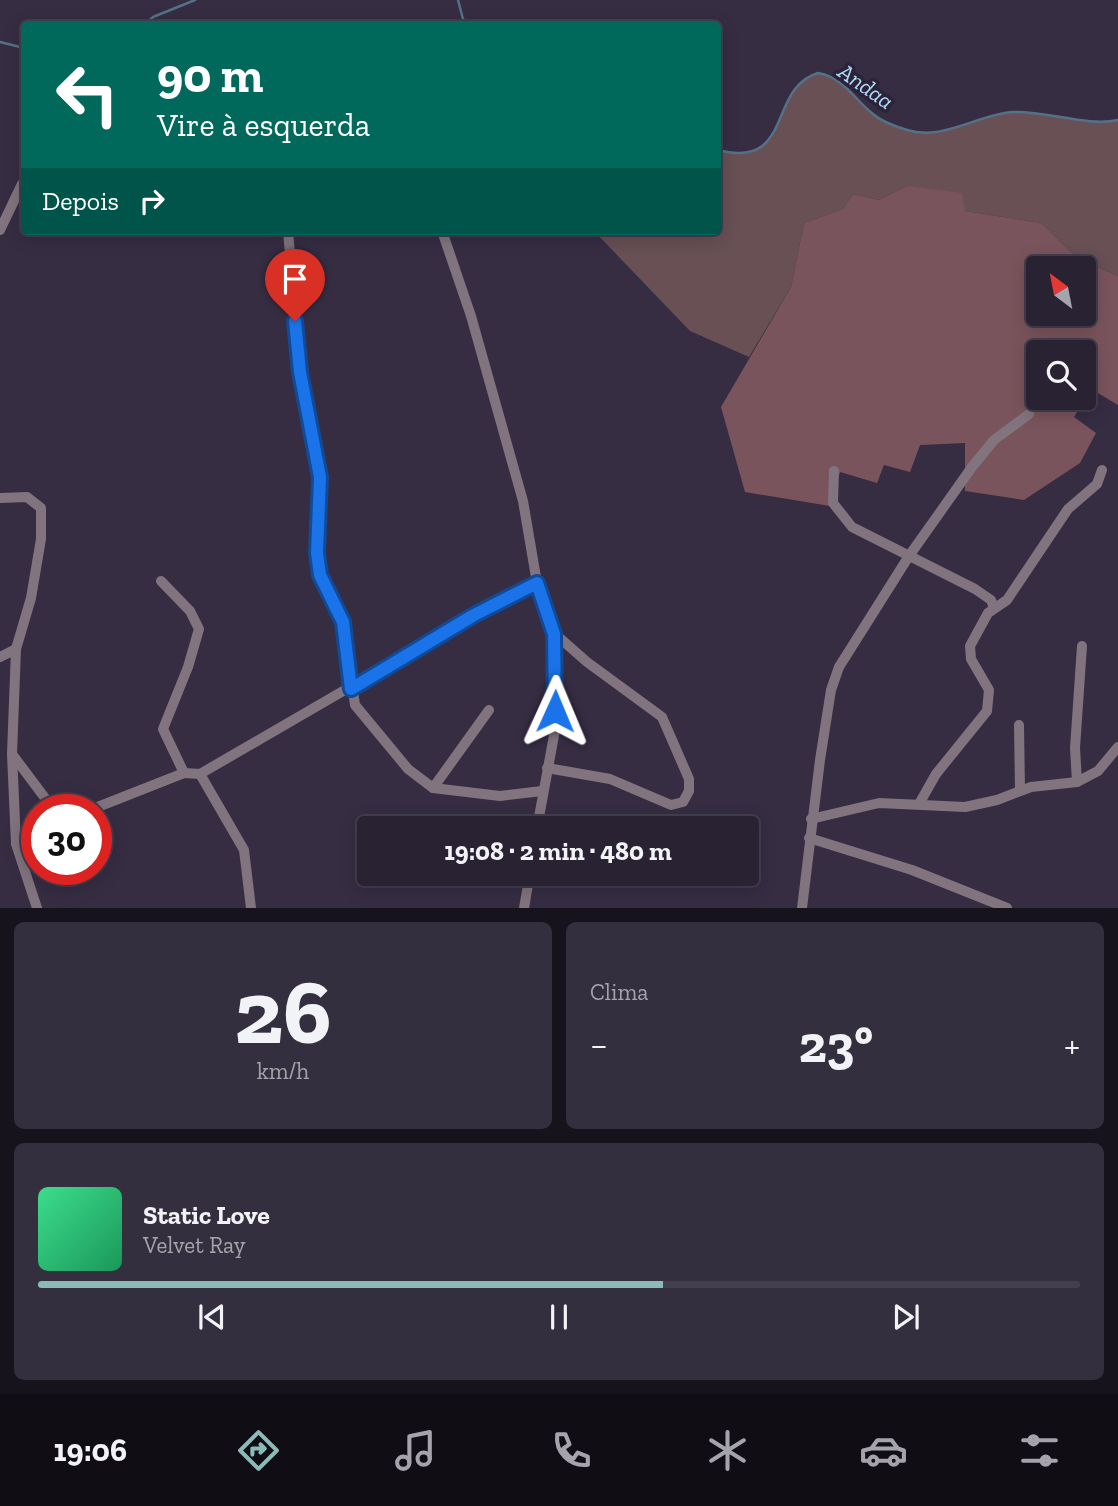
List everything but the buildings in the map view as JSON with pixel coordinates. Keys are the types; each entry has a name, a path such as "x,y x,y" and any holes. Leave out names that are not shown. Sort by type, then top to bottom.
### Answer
{"street":[{"path":"0,230 21,186"},
{"path":"288,235 300,372 320,477 317,553 320,575 343,622 351,689 358,711 408,769 433,788 500,796 542,791"},
{"path":"443,235 471,316 523,501 537,583 554,634 555,730 539,816"},
{"path":"802,908 811,819 831,690 839,667 909,556 994,440 1029,414"},
{"path":"919,804 936,774 987,711 989,690 969,651 994,608 1007,600 1068,509 1097,484 1102,470"},
{"path":"834,471 832,492 840,515 852,527 975,589 991,600 994,608"},
{"path":"0,498 27,497 41,508 41,539 33,586 16,649 12,754 16,844 37,908"},
{"path":"161,581 190,611 199,629 188,667 163,729 184,773"},
{"path":"112,801 184,773 200,774 351,689 474,615 537,583"},
{"path":"547,768 610,779 671,806 683,802 689,791 689,779 662,717 554,634"},
{"path":"1077,782 1075,748 1082,646"},
{"path":"0,657 16,649"},
{"path":"433,788 489,709"},
{"path":"1019,725 1020,790"},
{"path":"811,819 879,803 965,807 997,800 1020,790 1077,782 1098,771 1118,747"},
{"path":"12,754 42,794"},
{"path":"200,774 244,850 251,908"},
{"path":"809,838 912,870 1007,908"},
{"path":"524,908 528,886"}],"shaded area":[{"path":"818,73 827,75 880,119 903,129 920,132 945,130 1006,112 1034,113 1091,122 1118,120 1118,276 1096,266 1096,256 1075,256 1042,223 965,211 907,186 879,200 853,194 843,209 804,223 791,287 749,357 690,331 598,235 721,235 721,150 742,153 759,149 770,138 792,94 802,81"},
{"path":"907,186 962,193 965,211 1042,223 1075,256 1026,256 1026,326 1096,326 1096,266 1118,276 1118,405 1096,392 1096,340 1026,340 1026,410 1078,410 1074,417 1096,433 1080,463 1024,500 965,491 965,443 920,445 910,472 884,465 877,483 840,472 830,506 745,492 721,407 791,287 804,223 843,209 853,194 879,200"}],"waterway":[{"name":"Andaa","path":"149,21 195,0"},
{"name":"Andaa","path":"458,0 465,21"},
{"name":"Andaa","path":"0,42 21,47"},
{"name":"Andaa","path":"721,150 742,153 759,149 770,138 792,94 802,81 818,73 841,84 880,119 920,133 947,130 1012,112 1106,122 1118,120"}],"route":[{"path":"295,321 300,372 320,477 317,553 320,575 343,622 351,689 474,615 537,583 554,634 555,711"}]}
